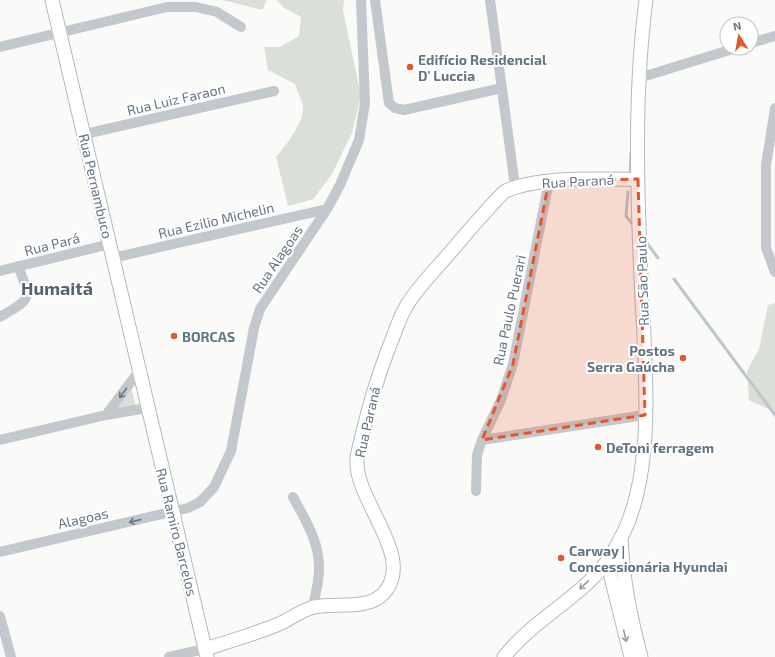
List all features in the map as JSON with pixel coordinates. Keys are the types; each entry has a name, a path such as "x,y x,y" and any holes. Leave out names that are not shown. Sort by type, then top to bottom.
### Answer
{"street":[{"name":"Rua Pernambuco","path":"52,0 85,134 112,258 140,371 147,408"},
{"name":"Rua Alagoas","path":"173,512 188,508 200,502 214,487 231,451 254,328 260,309 327,209 356,147 363,122 365,102 361,0"},
{"path":"375,0 389,103 395,108 404,110 502,88"},
{"path":"490,0 515,186"},
{"name":"Rua São Paulo","path":"504,657 514,644 610,562 627,526 635,502 642,469 646,374 638,179 639,78 646,0"},
{"path":"0,47 167,7 196,7 217,12 241,27"},
{"path":"759,41 775,36"},
{"path":"639,78 719,53"},
{"name":"Rua Luiz Faraon","path":"85,134 274,91"},
{"path":"775,108 766,165 766,241 768,258 775,272"},
{"name":"Rua Paraná","path":"169,657 206,653 280,624 313,608 364,603 376,599 383,593 390,581 393,568 392,553 385,534 363,492 358,476 357,458 379,373 401,316 408,304 492,204 504,192 515,186 549,181 638,179"},
{"name":"Rua Paulo Puerari","path":"476,491 477,455 482,440 501,400 513,364 549,181"},
{"name":"Rua Ezilio Michelin","path":"112,258 327,209"},
{"name":"Rua Pará","path":"0,271 110,244"},
{"path":"0,317 26,301 28,296 28,291 18,266"},
{"path":"106,415 140,371"},
{"path":"0,440 106,415 147,408"},
{"name":"Rua Ramiro Barcelos","path":"147,408 206,653"},
{"path":"482,440 645,415"},
{"path":"293,497 310,527 317,545 319,572 313,608"},
{"name":"Alagoas","path":"0,552 173,512"},
{"path":"621,537 622,560 629,613 641,657"},
{"path":"610,562 616,570 623,601 629,613"},
{"path":"610,562 611,577 631,657"},
{"path":"0,616 11,657"}],"highlighted area":[{"path":"638,179 645,415 482,440 513,364 549,181"}],"shaded area":[{"path":"222,0 267,0 262,10"},
{"path":"277,0 344,0 343,10 361,96 352,133 331,176 313,199 288,206 276,157 289,141 297,127 303,108 295,84 268,70 264,47 280,47 299,36 301,17 284,8"},
{"path":"775,303 775,412 749,400 747,371 759,349 768,305"},
{"path":"131,388 136,406 116,410"}],"waterway":[{"path":"630,175 631,153"},
{"path":"628,192 626,216 634,226"},
{"path":"644,239 658,258"},
{"path":"674,279 775,415"}],"place":[{"name":"Edifício Residencial D' Luccia","path":"410,67"},
{"name":"BORCAS","path":"174,336"},
{"name":"Postos Serra Gaúcha","path":"683,358"},
{"name":"DeToni ferragem","path":"598,447"},
{"name":"Carway | Concessionária Hyundai","path":"561,558"}],"district":[{"name":"Humaitá","path":"57,288"}]}
